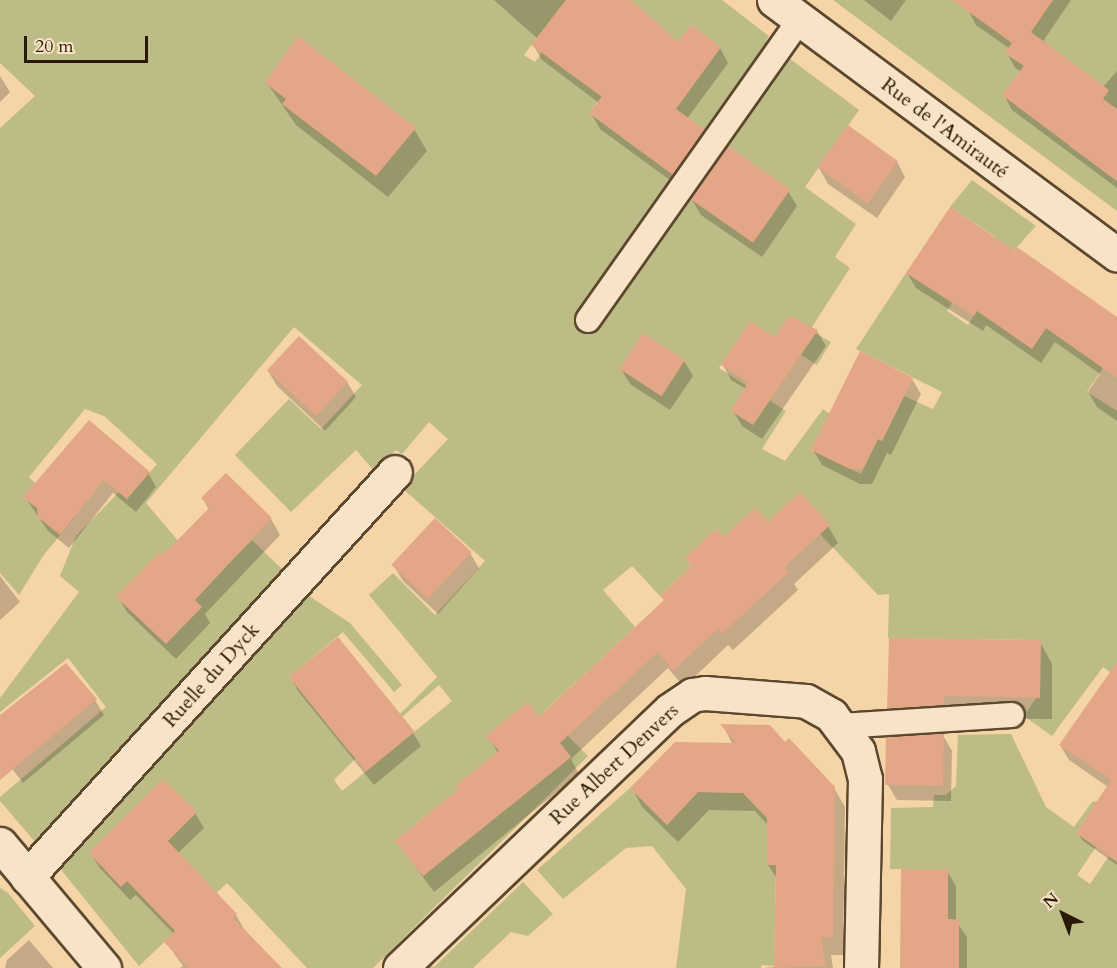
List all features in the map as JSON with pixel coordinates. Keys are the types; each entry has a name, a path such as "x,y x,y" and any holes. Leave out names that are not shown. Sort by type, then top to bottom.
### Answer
{"street":[{"name":"Rue de l'Amirauté","path":"774,0 1117,255"},
{"name":"Ruelle du Dyck","path":"27,877 395,472"},
{"name":"Rue Albert Denvers","path":"400,968 680,701 705,693 806,701 831,715 858,751 865,779 861,968"},
{"path":"0,844 105,968"}],"lane":[{"path":"588,320 800,20"},
{"path":"841,726 1012,715"}],"shaded area":[{"path":"0,0 566,0 549,22 631,0 722,0 769,36 766,41 859,110 805,187 856,224 835,257 850,268 810,330 831,342 817,365 750,322 719,368 786,411 762,449 785,461 823,409 830,414 811,450 861,474 878,439 882,441 904,396 933,409 942,392 856,349 906,273 952,303 947,311 968,325 977,310 1032,349 1046,328 1103,368 1087,392 1117,411 1117,677 1103,667 1052,736 1024,716 1040,692 1040,640 888,638 889,594 878,595 820,534 829,525 768,522 755,508 724,537 716,529 685,558 692,566 660,596 632,566 603,590 635,627 544,712 588,756 373,968 307,968 227,883 139,966 58,866 306,594 350,623 402,685 394,692 343,632 289,677 350,753 400,714 437,677 369,595 393,573 435,615 485,561 402,488 448,439 429,422 402,454 396,450 375,472 356,450 291,512 235,455 289,399 321,429 362,385 294,327 146,503 191,556 209,535 234,558 252,540 284,571 36,843 0,801 0,797 106,707 68,658 0,712 0,698 79,592 60,576 76,536 119,492 127,498 157,464 104,416 85,409 29,477 35,483 23,497 37,508 38,517 54,530 74,515 74,518 43,556 19,595 0,573 0,128 35,96 0,63","holes":["691,25 721,47 643,153 589,113 637,51 660,67","541,32 551,40 535,62 524,55","439,685 452,701 342,791 334,780 400,714 402,717","528,703 571,757 423,876 395,841 459,789 457,785 499,751 487,736"]},
{"path":"833,0 964,0 1047,8 1053,0 1117,0 1117,109 1103,100 1069,146 1117,181 1117,211","holes":["1023,27 1060,137 1002,95 1024,66 1005,53"]},
{"path":"972,180 1036,226 1017,247 997,279 978,266 995,237 950,207"},
{"path":"1011,734 1046,807 1074,827 1092,802 1098,801 1076,833 1096,847 1077,875 1090,884 1109,856 1117,862 1117,968 959,968 959,920 948,919 948,869 890,869 891,808 933,807 934,795 946,795 956,786 958,735"},
{"path":"630,788 667,825 698,792 743,793 767,818 767,865 776,865 774,966 676,968 686,889 652,846 626,848 563,899 537,870"},
{"path":"523,882 553,914 528,936 511,932 473,968 420,968 427,962 434,967"},
{"path":"0,888 8,893 35,926 0,958"}],"building":[{"path":"566,0 631,0 678,42 691,25 721,47 676,109 705,130 673,175 589,113 602,97 531,45"},
{"path":"952,0 1053,0 1031,32 1109,90 1103,99 1117,109 1117,181 1002,95 1024,66 1005,53 1012,43"},
{"path":"298,36 416,128 376,176 282,104 286,99 265,83"},
{"path":"848,125 898,161 868,204 817,167"},
{"path":"728,146 790,190 753,243 691,199"},
{"path":"950,207 1015,251 1017,247 1117,317 1117,378 1046,328 1032,349 977,311 974,316 906,273"},
{"path":"789,316 818,330 753,425 731,411 748,382 721,365 750,321 775,337"},
{"path":"643,333 685,360 662,396 620,369"},
{"path":"299,336 348,382 316,416 267,370"},
{"path":"860,351 913,378 882,441 878,439 863,469 850,469 811,450"},
{"path":"89,420 150,472 127,499 104,480 60,535 38,517 37,508 23,497"},
{"path":"226,473 272,518 195,600 202,607 166,644 116,597 160,552 163,555 210,507 201,498"},
{"path":"800,492 830,525 785,567 789,572 722,634 718,629 673,671 658,652 560,743 571,757 423,876 395,841 459,789 456,785 499,751 486,736 528,702 539,717 664,600 660,596 692,566 685,558 716,529 724,537 755,508 768,522"},
{"path":"435,518 472,552 428,599 391,565"},
{"path":"338,637 415,732 366,771 289,677"},
{"path":"889,638 1041,640 1040,698 944,696 944,705 887,709"},
{"path":"1117,662 1117,862 1076,833 1111,780 1059,745"},
{"path":"66,663 97,699 0,780 0,715"},
{"path":"720,724 770,725 785,742 789,738 835,787 833,937 821,937 826,966 774,968 776,865 767,865 767,818 743,793 698,792 667,825 630,788 675,742 736,743"},
{"path":"886,733 944,734 943,786 885,785"},
{"path":"163,779 197,812 168,841 237,914 233,918 282,968 189,968 164,942 175,931 127,881 121,887 89,853"},
{"path":"901,869 948,869 948,919 959,920 959,968 900,968"}]}
